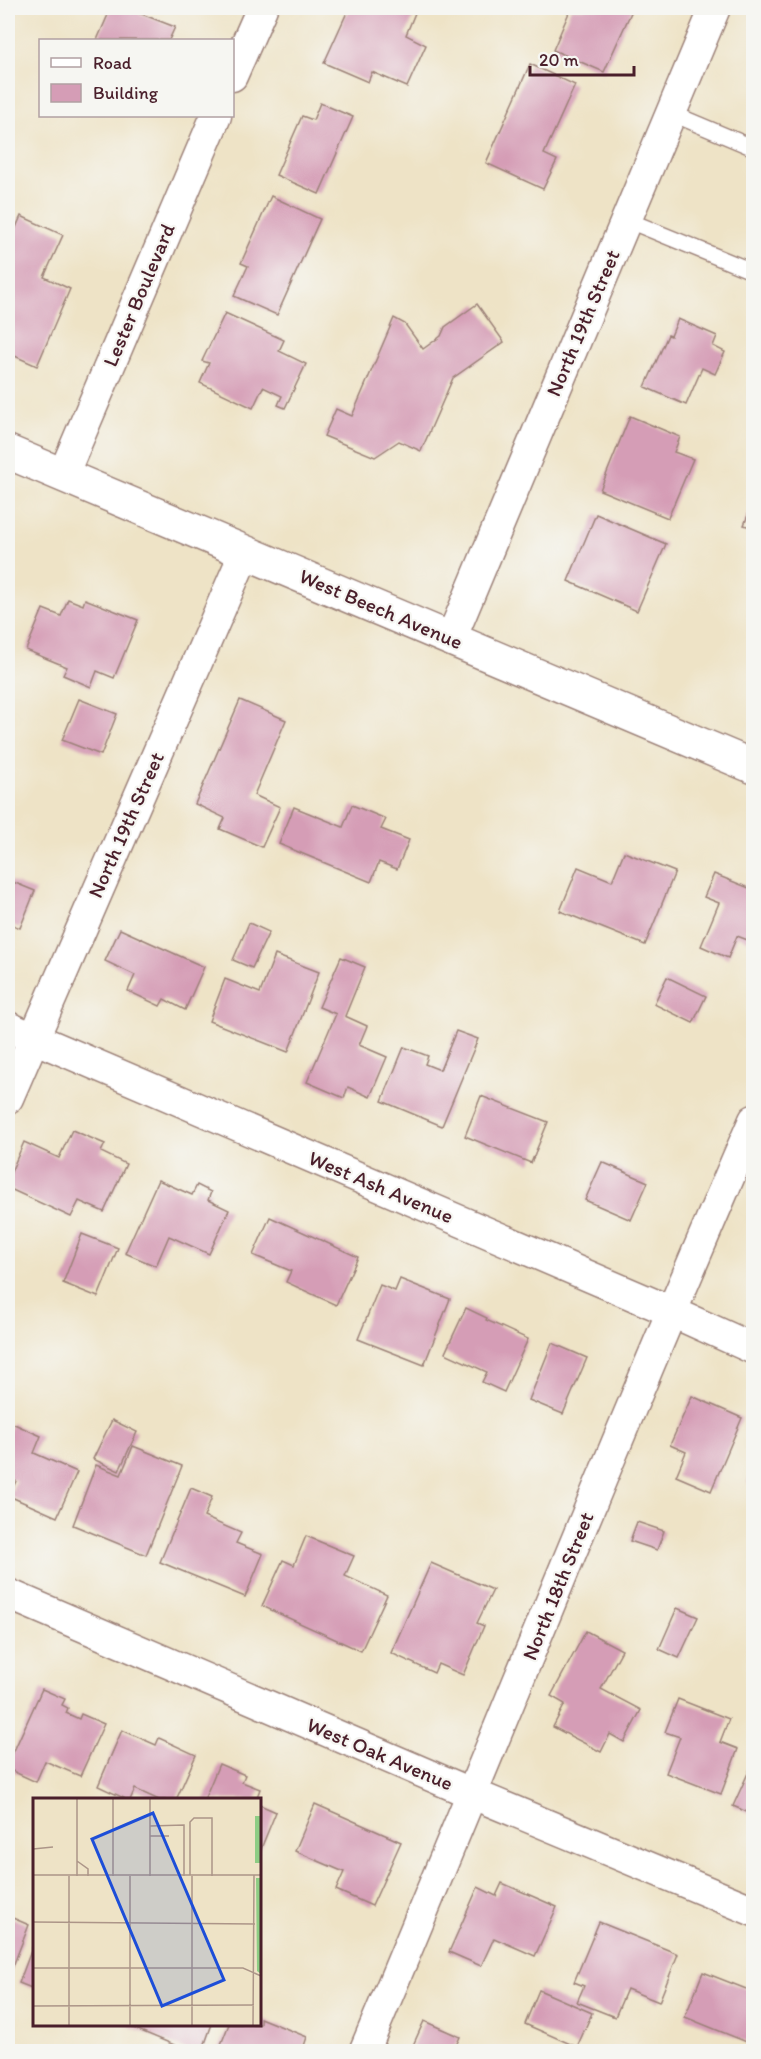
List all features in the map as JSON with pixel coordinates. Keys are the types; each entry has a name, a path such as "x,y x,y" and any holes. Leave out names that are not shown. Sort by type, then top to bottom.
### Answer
{"main road":[{"name":"West Beech Avenue","path":"8,452 753,767"}],"street":[{"path":"234,71 262,8"},
{"name":"North 19th Street","path":"452,639 715,8"},
{"name":"Lester Boulevard","path":"63,476 216,117"},
{"name":"North 19th Street","path":"8,1098 20,1032 245,552"},
{"name":"West Ash Avenue","path":"20,1032 670,1311 753,1349"},
{"name":"North 18th Street","path":"364,2052 473,1794 670,1311 753,1120"},
{"name":"West Oak Avenue","path":"8,1594 473,1794 753,1911"}],"lane":[{"path":"671,113 753,148"},
{"path":"627,220 753,272"}],"building":[{"path":"111,8 126,8 175,27 169,39 97,39"},
{"path":"349,8 417,8 406,35 426,45 407,87 372,72 368,82 324,63"},
{"path":"571,8 633,8 604,72 553,50"},
{"path":"530,64 575,85 544,154 557,160 543,189 486,163"},
{"path":"320,103 353,117 319,194 276,175 302,116 313,120"},
{"path":"271,196 320,219 277,315 234,296 248,266 241,263"},
{"path":"21,216 63,235 44,277 70,289 37,366 8,353 8,246"},
{"path":"477,304 504,342 453,378 421,451 399,441 375,457 324,436 336,409 352,416 394,318 405,324 423,349 441,336 445,327"},
{"path":"225,313 284,340 279,351 306,364 285,408 278,405 282,396 263,387 253,408 200,383 209,363 202,361"},
{"path":"678,319 717,336 713,346 725,352 715,374 702,368 686,405 645,387 668,335 671,336"},
{"path":"630,416 680,437 674,452 693,459 668,518 600,490"},
{"path":"754,503 754,528 744,525"},
{"path":"596,514 666,544 637,611 568,581"},
{"path":"68,599 83,605 85,599 138,620 114,678 97,671 91,687 63,675 67,667 26,650 43,609 61,616"},
{"path":"79,699 117,714 101,755 62,740"},
{"path":"240,700 286,720 254,795 280,807 262,847 220,829 225,818 195,804"},
{"path":"352,805 386,819 381,829 409,840 397,869 379,862 371,882 279,844 294,807 343,827"},
{"path":"624,852 675,872 645,945 560,911 578,867 612,881"},
{"path":"714,874 754,890 754,940 753,942 737,936 728,958 701,946 719,903 704,897"},
{"path":"8,880 35,891 20,928 8,923"},
{"path":"249,923 269,932 252,968 233,960"},
{"path":"120,929 204,967 185,1010 164,999 160,1006 128,991 135,975 105,961"},
{"path":"275,955 319,972 288,1052 209,1021 225,979 260,993"},
{"path":"341,957 365,967 345,1016 367,1026 359,1045 387,1057 370,1097 348,1087 344,1098 307,1082 336,1014 319,1007"},
{"path":"667,977 706,996 693,1023 654,1004"},
{"path":"456,1031 478,1039 442,1126 382,1101 404,1047 428,1056 425,1064 440,1070"},
{"path":"481,1096 548,1122 531,1163 465,1136"},
{"path":"72,1130 105,1144 101,1152 126,1164 104,1212 79,1201 71,1217 8,1188 8,1179 24,1142 59,1158"},
{"path":"602,1162 648,1182 631,1220 585,1200"},
{"path":"158,1180 192,1195 197,1185 211,1192 208,1200 229,1210 209,1254 169,1236 156,1266 125,1253"},
{"path":"270,1217 358,1257 336,1305 286,1282 291,1271 253,1255"},
{"path":"82,1234 118,1248 98,1297 63,1283"},
{"path":"400,1279 450,1299 424,1365 358,1339 380,1285 395,1291"},
{"path":"466,1308 528,1339 504,1392 482,1382 487,1372 445,1353"},
{"path":"552,1343 587,1358 563,1414 529,1400"},
{"path":"692,1396 742,1418 711,1491 676,1476 686,1452 670,1445"},
{"path":"112,1420 137,1432 119,1471 93,1459"},
{"path":"12,1423 41,1436 34,1453 77,1472 57,1517 9,1496 16,1481 8,1477 8,1434"},
{"path":"133,1446 182,1466 146,1555 73,1525 96,1465 121,1475"},
{"path":"754,1468 754,1485 747,1483"},
{"path":"191,1488 212,1497 204,1517 241,1533 236,1543 263,1554 245,1597 160,1562"},
{"path":"637,1522 664,1531 657,1550 630,1541"},
{"path":"306,1536 354,1556 345,1576 387,1595 361,1651 262,1606 283,1560 294,1565"},
{"path":"431,1563 493,1590 477,1623 484,1626 463,1675 438,1664 434,1673 391,1653"},
{"path":"677,1608 698,1617 679,1658 659,1649"},
{"path":"586,1631 622,1650 601,1689 641,1710 624,1742 610,1734 601,1752 553,1727 565,1704 551,1696"},
{"path":"42,1689 65,1699 62,1705 68,1708 66,1713 79,1719 81,1714 104,1724 80,1776 45,1761 36,1782 8,1769 8,1764"},
{"path":"678,1699 729,1719 720,1742 738,1749 721,1794 666,1773 680,1737 665,1732"},
{"path":"122,1730 156,1745 159,1738 196,1755 177,1798 155,1798 135,1789 131,1798 124,1798 98,1786"},
{"path":"754,1760 754,1815 733,1806"},
{"path":"219,1764 245,1775 242,1782 260,1789 257,1798 205,1798"},
{"path":"315,1804 401,1842 372,1906 336,1890 344,1872 295,1851"},
{"path":"261,1805 276,1812 261,1849"},
{"path":"502,1883 557,1907 535,1956 494,1938 481,1966 449,1952 478,1887 496,1896"},
{"path":"8,1916 29,1925 10,1974 8,1973"},
{"path":"599,1922 678,1954 659,2002 627,1989 615,2017 577,2002 584,1986 574,1982"},
{"path":"33,1946 33,1989 19,1983"},
{"path":"703,1972 754,1992 754,2045 685,2017"},
{"path":"539,1990 592,2013 577,2047 525,2024"},
{"path":"261,2018 307,2037 302,2052 218,2052 228,2026 261,2026"},
{"path":"424,2021 460,2037 453,2052 410,2052"},
{"path":"129,2026 211,2026 202,2052 191,2052"}]}
